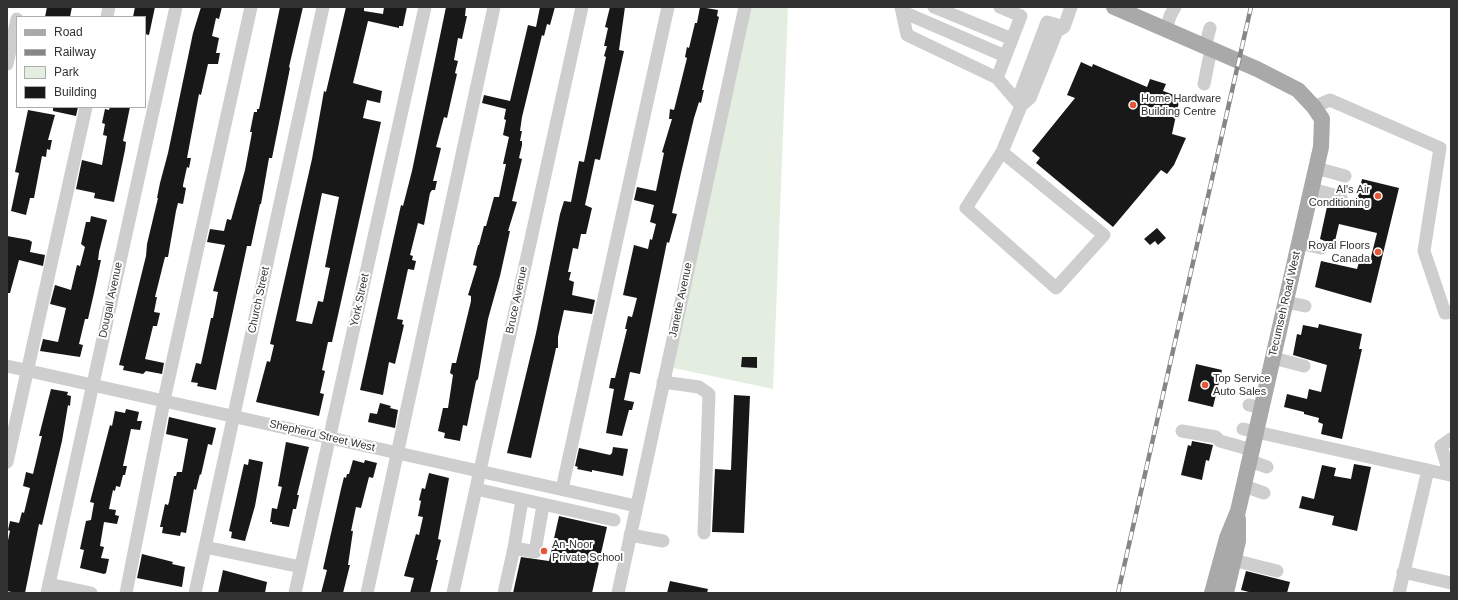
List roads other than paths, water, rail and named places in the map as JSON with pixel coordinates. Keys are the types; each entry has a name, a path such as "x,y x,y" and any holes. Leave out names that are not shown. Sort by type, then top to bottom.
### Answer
{"main road":[{"name":"Tecumseh Road West","path":"1114,7 1141,13 1166,30 1257,69 1298,90 1314,107 1322,119 1321,147 1273,358 1255,406 1250,429 1251,455 1244,486 1238,511 1227,538 1212,593"},
{"name":"Tecumseh Road West","path":"1226,593 1238,541 1238,511"}],"street":[{"name":"Dougall Avenue","path":"48,588 176,7"},
{"path":"126,593 164,401 251,7"},
{"name":"Church Street","path":"195,593 323,7"},
{"name":"York Street","path":"295,593 425,7"},
{"path":"367,593 494,7"},
{"name":"Bruce Avenue","path":"453,593 582,7"},
{"path":"514,548 535,552 549,506 560,489 668,7"},
{"name":"Janette Avenue","path":"618,593 745,7"},
{"path":"934,7 1012,39"},
{"path":"997,78 1021,16 1000,7"},
{"path":"1002,152 1104,235 1056,288 966,208 1002,152 1021,106 1030,98 1057,31 1064,27 1071,7"},
{"path":"1166,30 1170,16 1175,7"},
{"path":"902,10 1005,56"},
{"path":"902,10 907,35 997,78 1021,106"},
{"path":"7,64 16,23"},
{"path":"1204,84 1210,28"},
{"path":"1314,107 1330,100 1440,148 1424,251 1445,313 1451,312"},
{"path":"7,462 86,108"},
{"path":"1316,168 1345,176"},
{"path":"1312,189 1341,197"},
{"path":"1299,243 1320,248"},
{"path":"1286,302 1304,306"},
{"path":"1273,358 1304,366"},
{"name":"Shepherd Street West","path":"7,366 636,506"},
{"path":"663,382 699,387 709,394 704,533"},
{"path":"1250,429 1450,475 1441,446 1451,439"},
{"path":"1182,432 1216,437 1220,442 1251,455 1267,467"},
{"path":"1399,593 1428,470"},
{"path":"1244,486 1264,493"},
{"path":"476,489 614,520"},
{"path":"504,593 514,548 522,500"},
{"path":"630,535 663,541"},
{"path":"205,547 301,567"},
{"path":"1233,560 1276,572"},
{"path":"1403,572 1451,583"},
{"path":"48,588 91,593"}],"railway":[{"path":"1118,593 1251,7"}],"place":[{"name":"Home Hardware Building Centre","path":"1133,105"},
{"name":"Al's Air Conditioning","path":"1378,196"},
{"name":"Royal Floors Canada","path":"1378,252"},
{"name":"Top Service Auto Sales","path":"1205,385"},
{"name":"An-Noor Private School","path":"544,551"}]}
